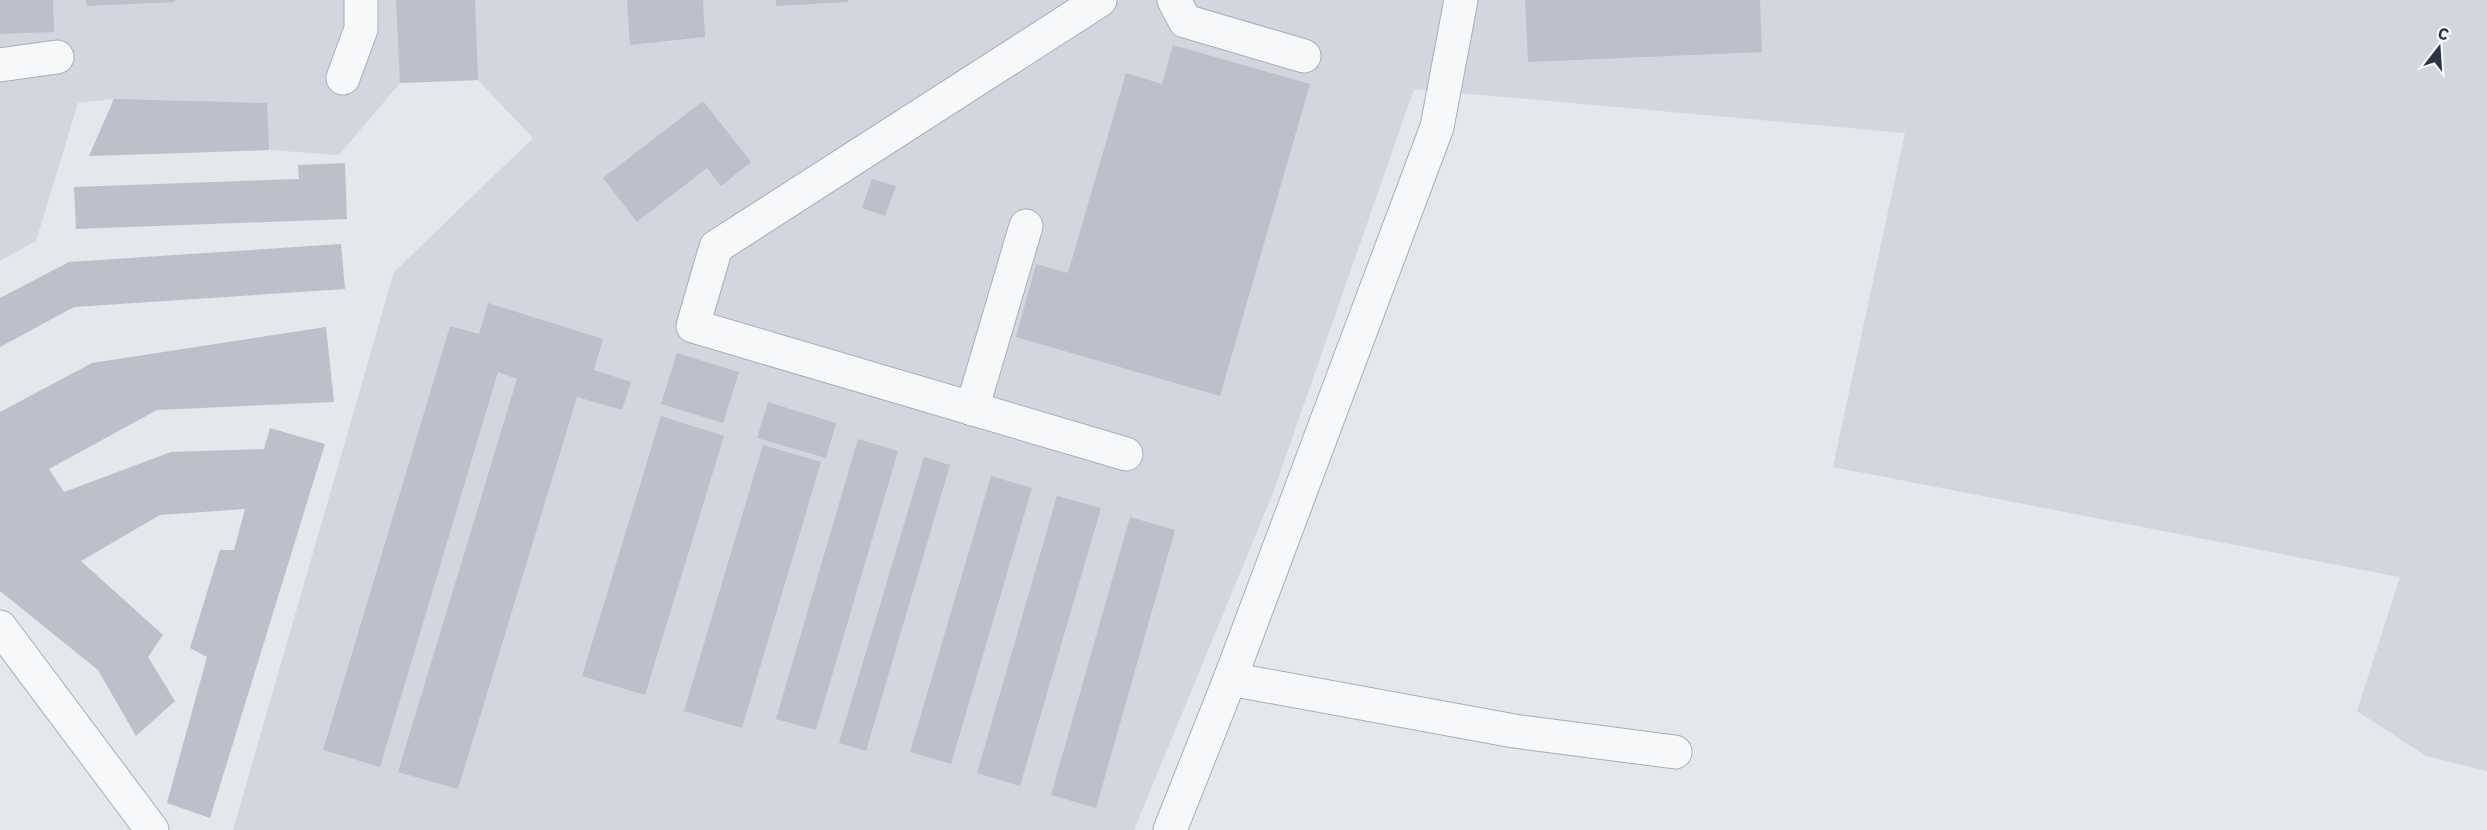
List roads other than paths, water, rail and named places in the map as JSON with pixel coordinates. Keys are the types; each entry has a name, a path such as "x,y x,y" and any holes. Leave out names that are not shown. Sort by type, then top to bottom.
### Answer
{"lane":[{"path":"343,78 361,29 361,0"},
{"path":"1100,0 716,247 693,326 1126,454"},
{"path":"1174,0 1185,21 1304,56"},
{"path":"1170,830 1230,679 1437,127 1461,0"},
{"path":"0,65 57,57"},
{"path":"972,409 1026,226"},
{"path":"0,627 152,830"},
{"path":"1230,679 1514,731 1675,752"}]}
